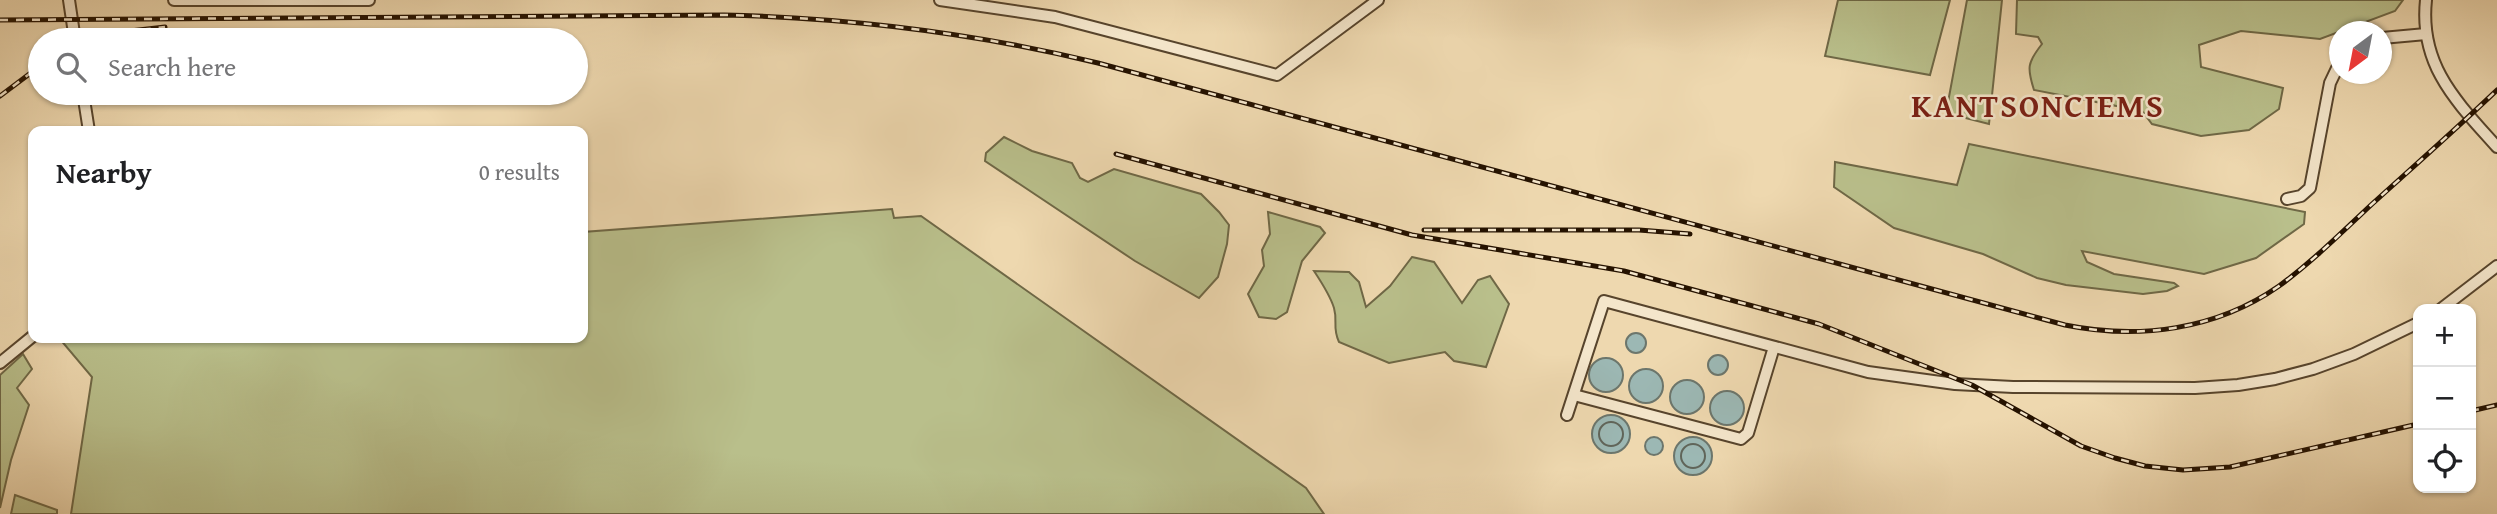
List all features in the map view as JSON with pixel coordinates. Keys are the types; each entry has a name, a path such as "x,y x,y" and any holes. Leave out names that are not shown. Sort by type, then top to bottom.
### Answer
{"street":[{"path":"69,0 73,28"},
{"path":"174,0 369,0"},
{"path":"940,0 1055,17 1277,75 1378,0"},
{"path":"2426,0 2426,34 2430,53 2445,85 2497,147"},
{"path":"2392,37 2426,34"},
{"path":"2287,199 2301,197 2310,188 2330,84"},
{"path":"85,105 88,126"},
{"path":"2448,304 2497,266"},
{"path":"1567,415 1604,301 1868,372 1955,384 2012,387 2238,386 2313,369 2354,354 2413,325"},
{"path":"0,363 28,340"},
{"path":"1574,395 1741,439 1748,433 1774,347"}],"green space":[{"path":"1838,0 1950,0 1930,75 1825,56"},
{"path":"1967,0 2002,0 1989,124 1946,113"},
{"path":"2017,0 2403,0 2395,11 2368,21 2329,21 2329,36 2320,39 2241,31 2199,45 2201,67 2283,88 2279,109 2249,130 2201,136 2152,124 2142,111 2034,90 2030,66 2033,56 2042,44 2038,37 2016,34"},
{"path":"1004,137 1032,151 1072,163 1080,178 1088,182 1114,169 1201,194 1229,225 1218,277 1199,298 1135,261 985,161 986,153"},
{"path":"1969,144 2305,212 2304,224 2256,258 2204,274 2082,251 2087,262 2114,274 2174,283 2178,286 2167,291 2143,294 2066,285 2037,278 1983,254 1894,228 1834,187 1835,162 1957,185"},
{"path":"892,209 894,218 921,216 1306,488 1324,514 71,514 92,377 63,343 588,343 588,232"},
{"path":"1268,212 1320,227 1325,233 1302,261 1287,312 1276,319 1259,317 1248,294 1264,266 1262,250 1270,234"},
{"path":"1412,257 1434,262 1462,303 1478,280 1490,276 1509,304 1486,367 1454,361 1445,352 1389,363 1339,342 1332,303 1314,271 1349,272 1359,282 1366,307 1390,286"},
{"path":"23,354 32,369 17,388 29,405 11,460 0,508 0,375"},
{"path":"15,495 57,510 57,514 11,514"}],"water":[{"path":"1636,333 1643,336 1646,343 1643,350 1636,353 1629,350 1626,343 1629,336"},
{"path":"1718,355 1725,358 1728,365 1725,372 1718,375 1711,372 1708,365 1711,358"},
{"path":"1606,358 1618,363 1623,375 1618,387 1606,392 1594,387 1589,375 1594,363"},
{"path":"1646,369 1658,374 1663,386 1658,398 1646,403 1634,398 1629,386 1634,374"},
{"path":"1687,380 1699,385 1704,397 1699,409 1687,414 1675,409 1670,397 1675,385"},
{"path":"1727,391 1739,396 1744,408 1739,420 1727,425 1715,420 1710,408 1715,396"},
{"path":"1611,415 1625,420 1630,434 1625,448 1611,453 1597,448 1592,434 1597,420"},
{"path":"1654,437 1660,440 1663,446 1660,452 1654,455 1648,452 1645,446 1648,440"},
{"path":"1693,437 1707,442 1712,456 1707,470 1693,475 1679,470 1674,456 1679,442"}],"railway":[{"path":"0,20 724,15 819,20 959,35 1098,63 2065,325 2121,331 2149,331 2203,322 2255,301 2279,286 2326,247 2497,90"},
{"path":"156,28 165,27"},
{"path":"0,96 28,75"},
{"path":"1116,154 1412,235 1624,271 1819,324 1972,385 2081,446 2145,466 2183,470 2230,467 2413,425"},
{"path":"1424,230 1639,230 1690,234"},
{"path":"2476,410 2497,405"}],"district":[{"name":"KANTSONCIEMS","path":"2038,105"}]}
